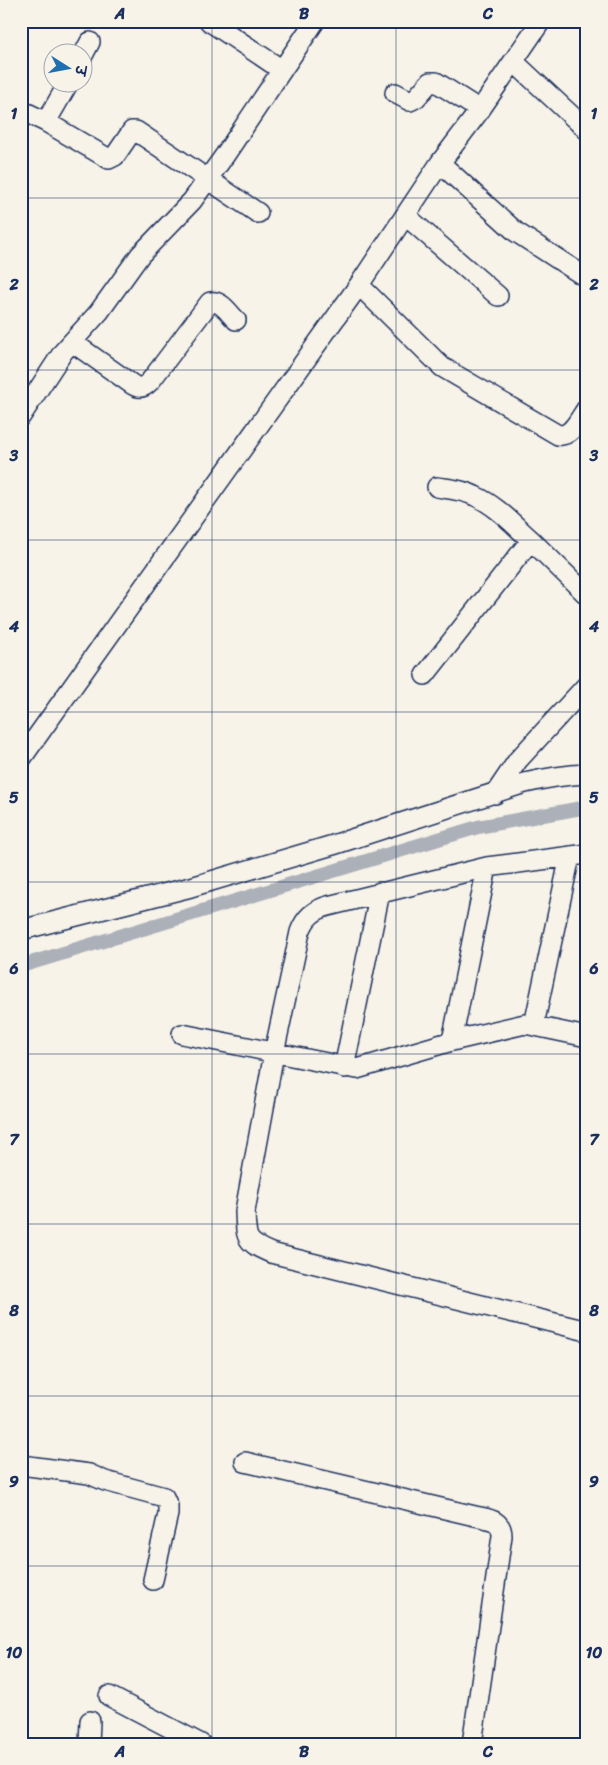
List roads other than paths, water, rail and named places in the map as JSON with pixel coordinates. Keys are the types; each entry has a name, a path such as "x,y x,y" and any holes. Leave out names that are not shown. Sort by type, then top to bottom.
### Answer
{"street":[{"path":"209,21 282,70"},
{"path":"21,416 49,372 72,342 99,312 140,255 192,201 315,21"},
{"path":"21,759 359,285 440,163 480,110 541,21"},
{"path":"514,62 587,130"},
{"path":"396,93 410,101 416,98 430,82 436,82 480,110"},
{"path":"46,122 62,92"},
{"path":"21,110 46,122 109,159 115,156 132,131 136,131 258,213"},
{"path":"440,163 516,232 587,278"},
{"path":"406,216 498,296"},
{"path":"359,285 442,366 558,435 566,435 570,432 587,408"},
{"path":"72,342 139,388 144,387 152,379 210,302 220,303 236,320"},
{"path":"437,487 463,491 476,496 495,509 531,540 587,595"},
{"path":"425,674 531,540"},
{"path":"495,794 518,760 587,685"},
{"path":"21,930 191,887 548,778 587,774"},
{"path":"534,1025 579,855 487,867 320,908 307,918 300,932 274,1053 245,1211 247,1236 251,1243 271,1253 587,1332"},
{"path":"452,1041 487,867"},
{"path":"344,1068 380,892"},
{"path":"182,1034 344,1068 357,1069 452,1041 516,1026 534,1025 587,1037"},
{"path":"245,1462 482,1517 496,1521 500,1525 502,1536 472,1744"},
{"path":"21,1465 89,1474 105,1481 164,1497 168,1506 168,1514 153,1580"},
{"path":"109,1696 201,1744"},
{"path":"89,1744 90,1721"}],"waterway":[{"path":"21,966 478,827 587,807"}]}
